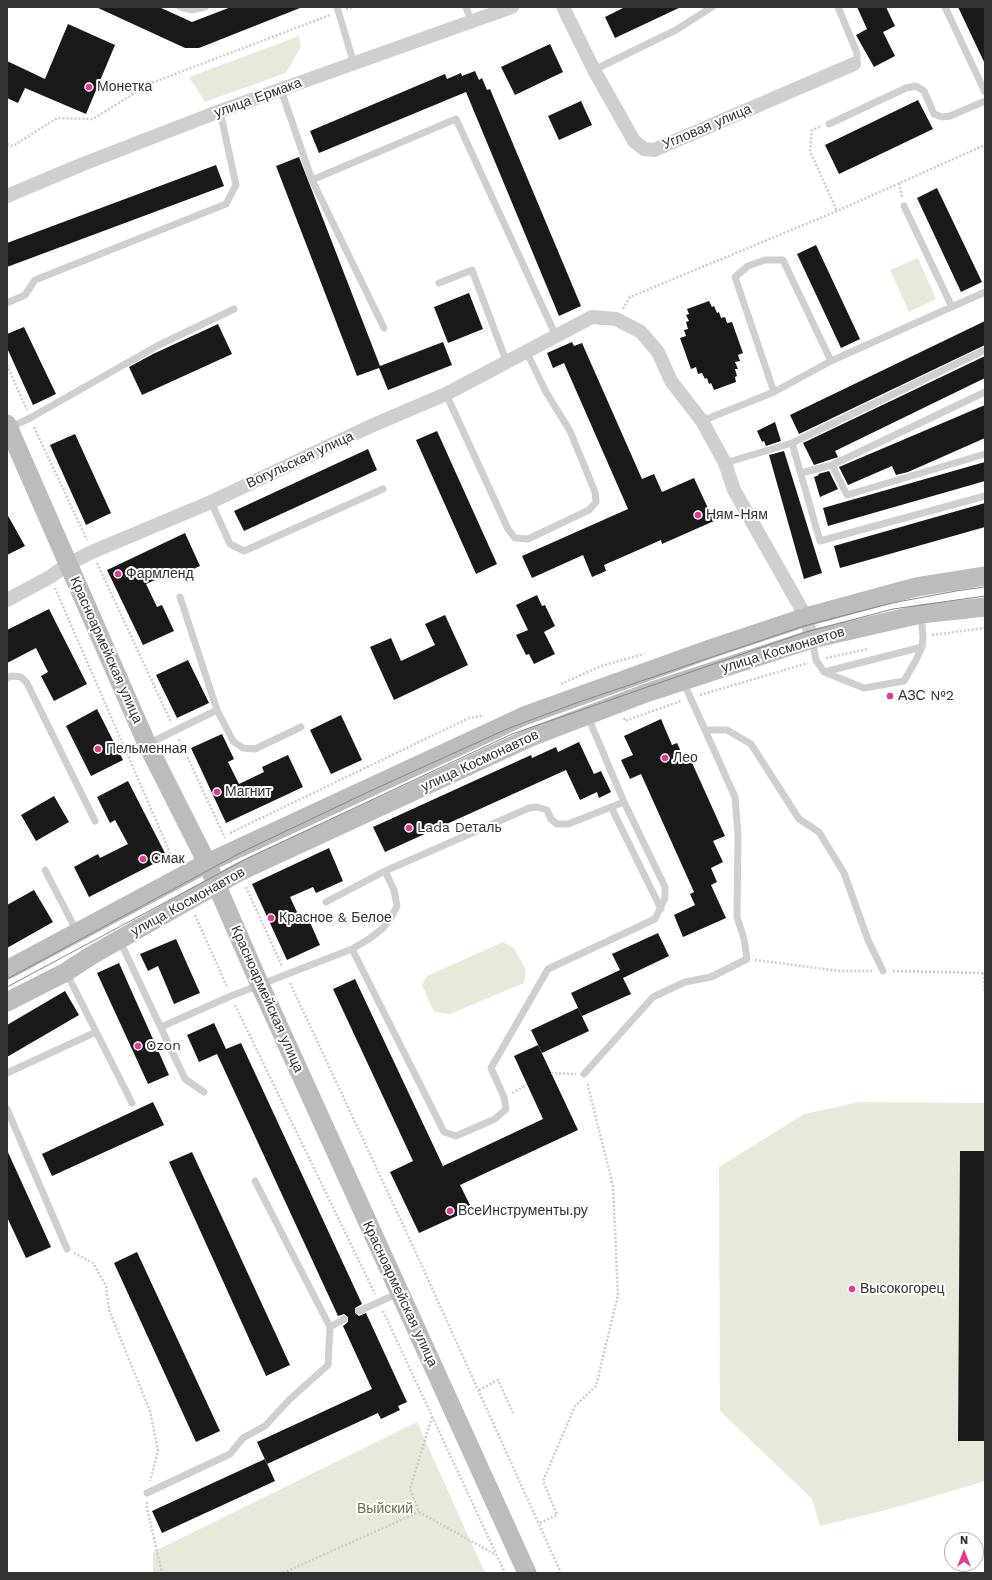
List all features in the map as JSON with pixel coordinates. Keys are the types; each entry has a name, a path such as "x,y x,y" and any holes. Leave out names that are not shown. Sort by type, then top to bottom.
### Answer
{"main road":[{"name":"Красноармейская улица","path":"8,426 147,744 207,863 260,985 527,1573"},
{"name":"улица Космонавтов","path":"7,970 207,863 524,716 703,651 806,617 916,587 985,576"},
{"name":"улица Космонавтов","path":"7,1002 66,972 239,872 524,740 646,693 687,690 812,639 921,614 985,607"}],"street":[{"name":"улица Ермака","path":"7,196 83,164 220,111 512,7"},
{"name":"Угловая улица","path":"563,7 594,70 634,141 644,149 654,150 854,64"},
{"name":"Вогульская улица","path":"7,600 50,577 68,564 92,552 211,502 371,426 446,394 527,353 592,317 616,318"},
{"path":"616,318 642,332 658,352 671,381 702,421 725,463 734,490 806,617 812,639"}],"lane":[{"path":"180,7 192,10 205,7"},
{"path":"466,7 471,21"},
{"path":"594,70 676,30 712,7"},
{"path":"838,7 857,54 857,60 854,64"},
{"path":"945,7 985,92"},
{"path":"338,10 354,64"},
{"path":"828,124 906,88 916,86 924,91 934,114 942,117 950,116 985,100"},
{"path":"281,90 312,180 384,328"},
{"path":"7,303 25,296 35,280 226,204 236,184 220,111"},
{"path":"312,180 456,119 556,336"},
{"path":"904,206 952,307"},
{"path":"774,392 735,277 748,266 765,260 783,260 831,361"},
{"path":"439,283 472,270 507,363"},
{"path":"702,421 774,392 831,361 985,292"},
{"path":"8,426 30,418 157,346 234,309"},
{"path":"725,463 792,443 985,350"},
{"path":"446,394 508,530 515,538 528,539 589,510 596,502 595,492 570,431 546,392 527,353"},
{"path":"801,473 832,465 985,392"},
{"path":"792,443 820,541 985,496"},
{"path":"832,465 847,495 985,454"},
{"path":"211,502 230,544 244,551 383,489"},
{"path":"180,597 218,710 233,741 242,748 255,749 301,727"},
{"path":"812,639 816,660 824,672 864,688 904,681 922,647 923,637 921,614"},
{"path":"824,672 922,647"},
{"path":"7,678 12,676 20,677 27,683 95,821"},
{"path":"584,1074 653,997 685,982 711,977 747,959 744,939 737,917 738,835 734,797 687,690"},
{"path":"147,744 218,710"},
{"path":"352,949 444,1132 456,1136 495,1119 506,1109 504,1098 491,1068 548,969 655,919 665,898 665,887 624,802 587,715"},
{"path":"705,730 727,730 750,744 799,819 819,832 844,873 868,940 883,971"},
{"path":"326,902 385,871 529,808 537,807 547,810 551,819 557,824 568,824 624,802"},
{"path":"611,807 661,909"},
{"path":"45,870 78,933"},
{"path":"161,1027 231,996 352,949 369,939 383,928 391,918 397,906 394,890 385,871"},
{"path":"120,941 185,1079 204,1092"},
{"path":"66,972 132,1103"},
{"path":"7,1073 96,1032"},
{"path":"7,1109 67,1249"},
{"path":"147,1493 230,1454 242,1438 265,1426 289,1400 328,1366 330,1327 255,1181"},
{"path":"359,1311 400,1293"},
{"path":"330,1327 344,1319"}],"path":[{"path":"7,144 13,146 57,118 93,119 149,84 338,10 353,7"},
{"path":"828,124 812,130 810,151 838,211"},
{"path":"616,318 630,297 838,211 985,145"},
{"path":"50,577 181,878"},
{"path":"923,637 985,628"},
{"path":"625,721 687,690 870,648"},
{"path":"189,900 231,996 379,1302 505,1573"},
{"path":"747,959 840,970 984,973 985,994"},
{"path":"540,1523 557,1515 543,1481 575,1406 596,1386 618,1295 613,1186 584,1074 551,1073"},
{"path":"504,1098 527,1085"},
{"path":"67,1249 94,1263 106,1286 109,1310 150,1411 158,1451 147,1493 147,1508 162,1573"},
{"path":"479,1390 498,1380 513,1413"},
{"path":"432,1416 410,1489 419,1512 497,1555"},
{"path":"283,1573 419,1512"}],"green space":[{"path":"299,36 301,47 286,73 205,102 189,77"},
{"path":"918,258 936,299 909,312 890,270"},
{"path":"503,942 514,948 526,970 524,983 450,1014 434,1012 422,985 427,976"},
{"name":"Высокогорец","path":"859,1102 985,1103 985,1481 890,1509 820,1526 812,1499 720,1411 719,1167 804,1114"},
{"name":"Выйский","path":"417,1422 485,1573 153,1573 153,1552"}],"building":[{"path":"96,7 159,7 192,22 231,7 300,8 199,48 185,48"},
{"path":"625,7 681,7 615,38 605,17"},
{"path":"857,7 886,7 895,26 883,32 895,56 874,67 856,35 867,29"},
{"path":"958,7 985,7 985,64"},
{"path":"68,24 115,45 86,114 25,88 18,103 7,98 7,61 45,79"},
{"path":"550,44 563,72 515,95 501,67"},
{"path":"475,71 479,80 482,78 487,90 490,89 581,306 559,316 466,92 319,153 310,131 445,74 447,79 461,73 462,76"},
{"path":"918,100 933,129 839,174 825,145"},
{"path":"581,101 592,125 559,140 548,116"},
{"path":"299,157 380,366 443,342 452,365 388,390 379,368 357,376 276,166"},
{"path":"216,165 224,186 7,267 7,243"},
{"path":"937,188 982,282 961,292 917,198"},
{"path":"816,245 860,339 841,348 797,254"},
{"path":"469,293 483,329 448,343 434,307"},
{"path":"709,301 712,307 714,306 717,313 719,312 721,318 725,317 727,323 732,322 743,353 738,355 740,361 735,362 738,369 735,369 737,376 735,377 736,382 714,390 711,383 709,384 707,378 705,379 702,373 698,374 696,367 691,369 680,338 686,336 684,330 688,329 686,322 689,321 686,315 689,314 687,309"},
{"path":"985,321 985,345 799,434 790,415"},
{"path":"218,324 232,354 142,395 129,367 153,354"},
{"path":"24,327 56,394 33,405 7,348 7,334"},
{"path":"572,342 574,346 582,343 642,479 654,474 662,492 694,478 714,521 662,544 661,540 604,565 606,571 592,577 583,555 532,578 522,556 628,509 564,363 553,368 547,353"},
{"path":"985,356 985,378 835,451 838,457 814,465 803,443"},
{"path":"985,405 985,438 908,472 896,475 892,466 848,485 839,467"},
{"path":"775,422 781,441 766,446 764,441 762,442 757,431"},
{"path":"437,431 497,564 476,574 416,440"},
{"path":"75,434 111,513 86,525 50,445"},
{"path":"368,449 377,470 244,531 234,511"},
{"path":"784,451 822,573 804,579 769,455"},
{"path":"985,462 985,481 828,526 823,508"},
{"path":"829,471 838,489 820,497 814,477 819,475 818,474"},
{"path":"985,503 985,527 840,568 834,546"},
{"path":"7,514 25,546 7,555"},
{"path":"185,533 200,566 174,578 171,573 146,584 157,607 162,605 174,631 143,645 107,570"},
{"path":"537,595 542,606 545,605 555,626 544,632 555,654 534,664 529,654 526,655 516,635 528,630 516,605"},
{"path":"49,609 87,684 54,701 41,676 48,672 36,648 7,663 7,630"},
{"path":"445,615 468,665 394,700 370,647 391,638 401,661 435,645 425,624"},
{"path":"188,660 209,703 177,718 156,675"},
{"path":"97,709 123,760 91,776 66,726"},
{"path":"341,715 362,760 331,774 310,730"},
{"path":"661,719 672,745 677,743 684,758 689,756 725,836 713,841 723,862 711,868 717,882 711,885 726,918 683,937 674,915 695,905 690,894 694,892 641,774 630,779 621,760 633,755 624,736"},
{"path":"222,734 234,759 228,762 239,784 264,772 262,767 288,755 303,787 226,823 191,748"},
{"path":"579,742 594,774 601,771 611,792 599,798 597,792 580,800 566,770 385,852 373,827 531,755 532,758 556,747 558,752"},
{"path":"128,781 167,857 89,897 74,867 98,854 100,858 128,844 115,820 110,823 97,797"},
{"path":"54,796 69,822 36,841 21,815"},
{"path":"329,848 343,881 316,893 313,887 290,897 302,923 309,920 320,945 287,960 252,884"},
{"path":"34,890 53,922 7,948 7,905"},
{"path":"658,933 669,956 623,978 631,994 582,1016 571,993 620,970 612,954"},
{"path":"176,939 200,993 174,1004 158,966 148,971 140,954"},
{"path":"119,963 169,1075 148,1084 97,973"},
{"path":"355,979 443,1166 543,1119 514,1056 538,1045 578,1130 460,1185 472,1209 419,1233 390,1172 413,1161 333,989"},
{"path":"65,991 79,1015 7,1057 7,1025"},
{"path":"578,1008 589,1031 542,1053 531,1030"},
{"path":"214,1023 226,1049 241,1043 362,1304 355,1308 355,1313 359,1316 366,1313 407,1402 398,1406 400,1410 381,1419 378,1413 267,1464 257,1442 372,1389 343,1326 348,1322 348,1317 344,1314 338,1316 217,1054 199,1062 187,1035"},
{"path":"153,1102 164,1125 52,1176 42,1154"},
{"path":"7,1150 51,1247 26,1258 7,1217"},
{"path":"960,1151 985,1151 985,1441 958,1441"},
{"path":"192,1152 290,1365 266,1376 169,1162"},
{"path":"137,1252 220,1431 196,1442 114,1263"},
{"path":"265,1459 275,1481 162,1533 152,1511"}],"tram line":[{"path":"7,979 242,852 368,792 507,729 576,703 804,626 892,603 985,587"},
{"path":"7,987 250,857 512,734 806,632 893,609 985,596"}],"place":[{"name":"Монетка","path":"89,87"},
{"name":"Ням-Ням","path":"698,515"},
{"name":"Фармленд","path":"118,574"},
{"name":"АЗС №2","path":"890,696"},
{"name":"Пельменная","path":"98,749"},
{"name":"Лео","path":"665,758"},
{"name":"Магнит","path":"217,792"},
{"name":"Lada Dеталь","path":"409,828"},
{"name":"Смак","path":"143,859"},
{"name":"Красное & Белое","path":"271,918"},
{"name":"Ozon","path":"138,1046"},
{"name":"ВсеИнструменты.ру","path":"450,1211"},
{"name":"Высокогорец","path":"852,1289"}]}
